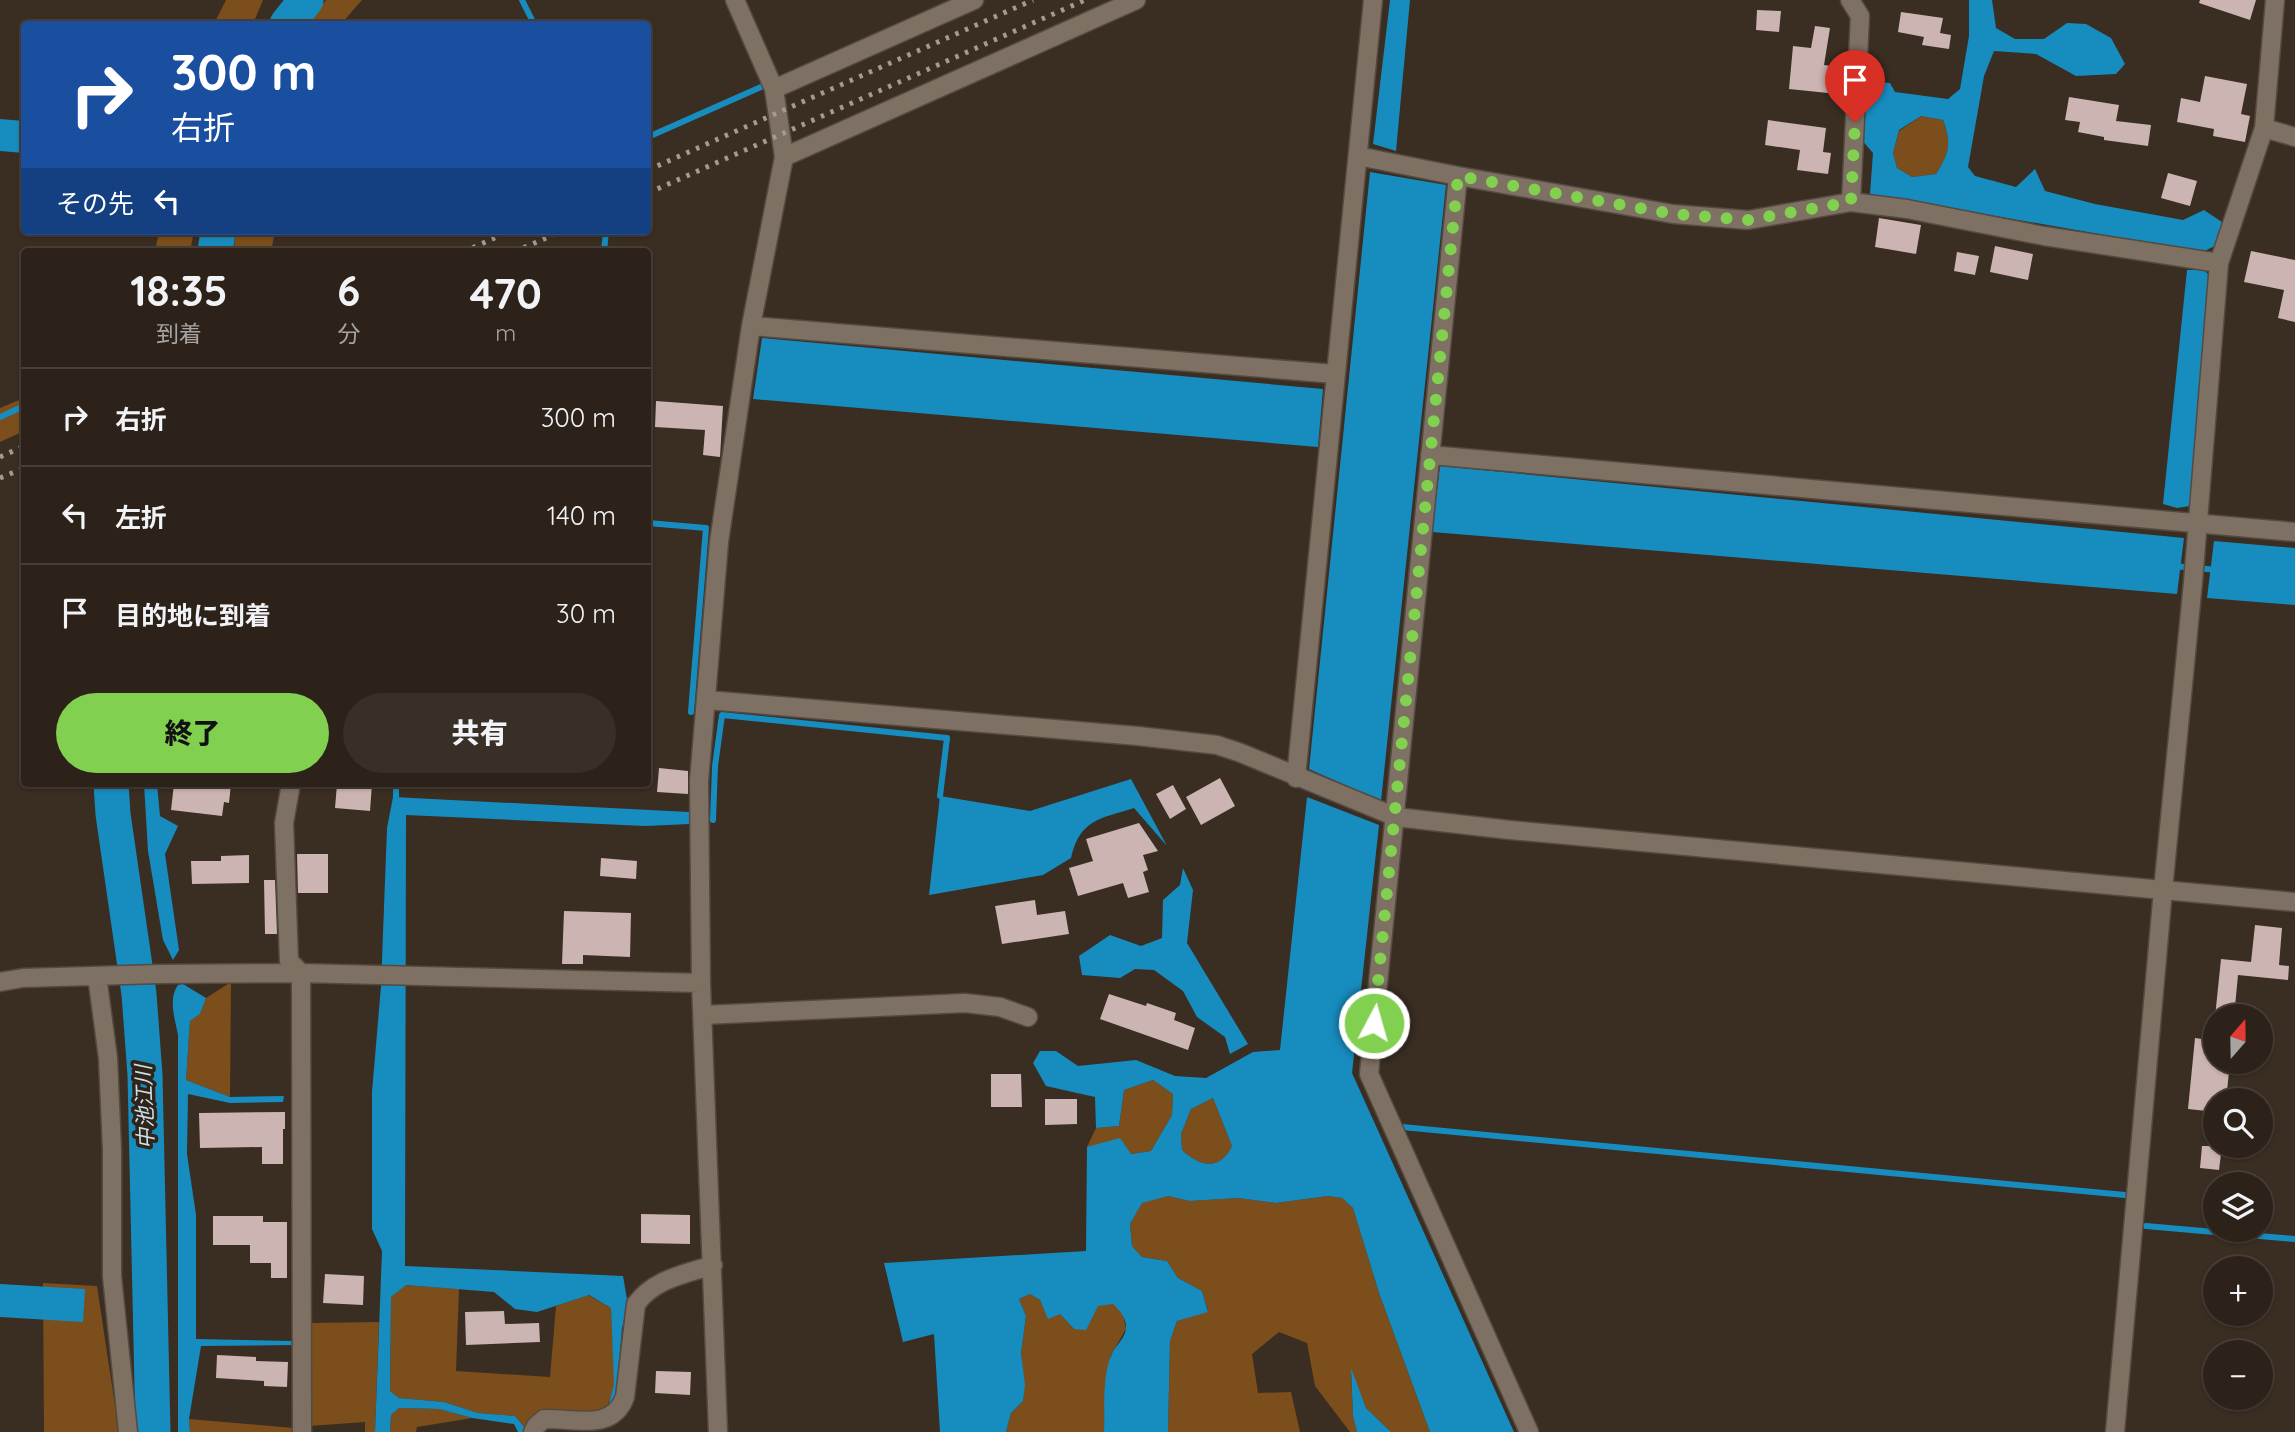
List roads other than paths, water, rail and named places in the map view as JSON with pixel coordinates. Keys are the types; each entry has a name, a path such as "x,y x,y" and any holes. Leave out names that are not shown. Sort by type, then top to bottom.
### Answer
{"street":[{"path":"718,1432 701,983 699,781 719,542 751,326 784,157 774,89 735,0"},
{"path":"774,89 975,0"},
{"path":"784,157 1136,0"},
{"path":"1297,778 1373,0"},
{"path":"1850,0 1860,16 1851,202"},
{"path":"2115,1432 2193,582 2219,263 2264,128 2275,0"},
{"path":"2264,128 2295,137"},
{"path":"1358,156 1673,214 1748,220 1851,202 1907,209 2043,236 2219,263"},
{"path":"1458,176 1369,1074 1530,1432"},
{"path":"751,326 1335,374"},
{"path":"1430,454 2295,532"},
{"path":"707,700 1217,745 1396,817 1524,832 2295,902"},
{"path":"290,787 284,823 289,961 301,973 302,1432"},
{"path":"0,982 23,978 301,973 701,983"},
{"path":"97,976 108,1058 112,1276 128,1432"},
{"path":"703,1015 965,1003 1000,1007 1028,1017"},
{"path":"533,1432 544,1419 600,1424 613,1418 622,1408 625,1397 636,1304 645,1292 656,1284 713,1265"}],"water":[{"path":"1390,0 1410,0 1396,151 1373,144"},
{"path":"1969,0 1992,0 1996,28 2015,39 2044,39 2067,23 2086,24 2111,38 2125,64 2116,74 2076,76 2036,54 1994,51 1984,76 1968,167 1975,176 2016,187 2035,169 2045,191 2095,204 2183,220 2204,210 2225,224 2215,246 2202,252 1870,194 1873,153 1860,138 1864,81 1890,83 1895,92 1948,99 1960,89 1969,36","holes":["1921,116 1943,120 1948,135 1948,148 1936,174 1912,177 1897,168 1893,153 1899,130"]},
{"path":"0,119 21,121 21,153 0,151"},
{"path":"1370,172 1446,185 1381,801 1309,769"},
{"path":"2187,270 2204,270 2211,277 2190,506 2177,508 2163,504"},
{"path":"762,338 1323,389 1318,447 753,399"},
{"path":"1440,466 2184,538 2177,594 1432,532"},
{"path":"2214,541 2295,548 2295,605 2207,598"},
{"path":"1131,779 1167,846 1134,808 1093,822 1080,835 1071,858 1043,875 929,895 940,796 1030,811"},
{"path":"144,787 157,787 160,816 178,826 165,854 179,950 173,960 163,940 148,851"},
{"path":"393,797 689,812 690,824 645,826 406,815 405,1266 623,1276 628,1305 622,1328 616,1397 608,1406 614,1385 611,1308 589,1295 537,1312 515,1309 494,1292 406,1285 391,1297 390,1391 399,1398 444,1402 478,1413 515,1416 525,1428 524,1432 518,1432 514,1424 472,1418 439,1409 399,1408 391,1415 390,1432 375,1432 382,1251 372,1229 372,1092 381,986 387,828"},
{"path":"1307,797 1379,825 1352,1073 1514,1432 1430,1432 1379,1293 1353,1208 1342,1198 1328,1196 1276,1203 1238,1198 1190,1201 1168,1196 1142,1203 1130,1224 1132,1246 1142,1257 1167,1261 1178,1278 1202,1291 1208,1312 1177,1321 1170,1341 1168,1432 1104,1432 1108,1364 1126,1327 1124,1317 1113,1304 1098,1306 1086,1330 1074,1329 1060,1314 1048,1319 1040,1300 1030,1294 1019,1299 1026,1316 1021,1353 1025,1385 1023,1401 1011,1413 1006,1432 940,1432 934,1334 903,1342 884,1263 1086,1251 1087,1147 1120,1138 1131,1154 1151,1151 1172,1115 1173,1094 1153,1080 1124,1090 1119,1126 1096,1128 1095,1097 1046,1086 1033,1063 1040,1051 1056,1051 1078,1066 1136,1060 1175,1076 1206,1078 1253,1052 1280,1050","holes":["1213,1098 1232,1146 1222,1160 1209,1164 1196,1160 1182,1150 1181,1134 1191,1109"]},
{"path":"1183,868 1193,890 1187,943 1248,1044 1230,1054 1225,1037 1197,1017 1183,991 1154,970 1135,969 1120,978 1082,975 1079,956 1110,935 1141,946 1162,938 1163,900 1180,885"},
{"path":"183,984 206,998 200,1014 190,1021 186,1080 230,1097 284,1096 283,1102 230,1103 188,1094 187,1154 196,1215 196,1339 294,1341 294,1345 201,1346 189,1419 190,1432 178,1432 178,1035 173,996 178,985"},
{"path":"0,1284 85,1289 83,1322 0,1317"},
{"path":"1351,1368 1366,1408 1391,1432 1357,1432 1353,1416"}],"waterway":[{"name":"中池江川","path":"289,21 306,0"},
{"path":"522,0 532,21"},
{"path":"651,136 761,87"},
{"name":"中池江川","path":"216,248 217,235"},
{"path":"604,248 606,235"},
{"path":"0,417 21,407"},
{"path":"651,523 706,528 691,712"},
{"path":"2173,566 2218,570"},
{"path":"713,820 715,766 722,715 947,738 940,796"},
{"name":"中池江川","path":"111,787 139,994 145,1075 153,1432"},
{"path":"396,787 396,797"},
{"path":"1402,1127 2125,1195"},
{"path":"2146,1226 2295,1239"}],"railway":[{"path":"651,169 1033,0"},
{"path":"651,192 1085,0"},
{"path":"472,248 501,235"},
{"path":"523,248 553,235"},
{"path":"0,457 21,447"},
{"path":"0,478 21,469"}]}
